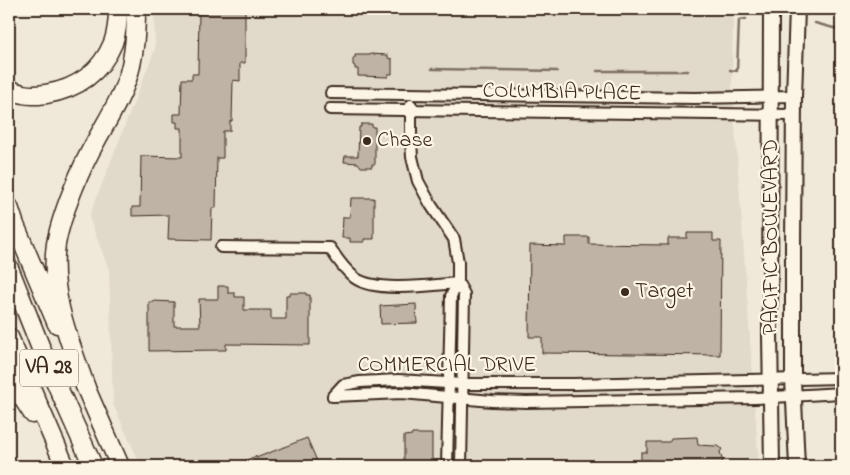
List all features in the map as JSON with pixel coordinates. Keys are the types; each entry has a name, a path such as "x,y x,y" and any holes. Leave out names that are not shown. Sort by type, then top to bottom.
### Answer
{"highway":[{"path":"9,89 24,95 40,95 70,88 87,79 104,61 113,43 117,29 118,9"},
{"path":"86,388 66,331 57,291 55,270 56,244 73,192 94,144 129,74 135,46 136,9"},
{"path":"9,207 44,297 120,466"},
{"name":"VA 28","path":"9,268 44,356 94,466"},
{"name":"VA 28","path":"9,337 65,466"},
{"path":"9,377 65,466"}],"main road":[{"name":"PACIFIC BOULEVARD","path":"771,9 770,379 772,466"},
{"name":"PACIFIC BOULEVARD","path":"797,9 794,96 793,379 797,466"}],"street":[{"name":"COLUMBIA PLACE","path":"330,93 770,98 794,96"},
{"path":"411,95 410,141 418,181 431,205 454,239 458,262 458,283 451,296 447,466"},
{"name":"COLUMBIA PLACE","path":"330,108 794,115"},
{"path":"222,248 330,248 349,272 369,285 386,287 458,283"},
{"path":"458,283 464,294 461,466"},
{"name":"COMMERCIAL DRIVE","path":"841,378 583,384 463,384 398,380 343,385 333,396 402,393 463,399 527,402 841,393"}],"shaded area":[{"path":"154,9 733,9 732,84 759,466 141,466 113,404 109,270 89,217 155,49"}],"building":[{"path":"199,9 245,9 245,63 240,63 240,81 233,80 230,131 223,131 223,158 217,158 216,208 212,208 211,240 168,239 169,215 132,216 132,207 140,207 141,156 182,157 182,128 177,128 177,122 174,122 174,114 181,114 182,79 192,79 192,74 198,74"},
{"path":"355,55 388,55 388,58 392,59 392,74 388,74 388,77 358,76 358,69 355,69 353,65 353,58 355,58"},
{"name":"Chase","path":"361,124 372,124 372,127 375,127 375,164 372,164 372,167 361,167 358,163 344,162 345,156 358,156 359,127 361,127"},
{"path":"351,198 374,198 374,239 364,239 364,242 350,242 350,238 342,238 343,217 350,217"},
{"name":"Target","path":"687,233 713,233 713,241 721,241 720,355 542,353 542,337 529,337 530,245 566,246 566,237 589,237 589,244 668,245 668,238 687,238"},
{"path":"218,286 228,286 228,293 235,293 235,297 244,297 244,310 271,310 271,319 286,319 286,295 290,295 290,293 306,293 306,295 310,295 310,345 226,344 226,350 149,351 149,302 174,302 174,326 200,326 199,299 218,299"},
{"path":"416,304 417,323 381,324 380,306"},
{"path":"432,434 432,466 404,466 404,436"},
{"path":"697,437 698,445 715,445 722,449 720,452 724,466 652,466 652,460 641,460 641,452 647,452 647,442 669,442 671,438"},
{"path":"307,438 317,461 305,466 232,466 256,456 256,458"}],"waterway":[{"path":"730,70 737,71 739,20 746,19"},
{"path":"815,23 841,30"},
{"path":"432,69 557,71"},
{"path":"597,71 688,71"}],"place":[{"name":"Chase","path":"367,141"},
{"name":"Target","path":"625,292"}]}
